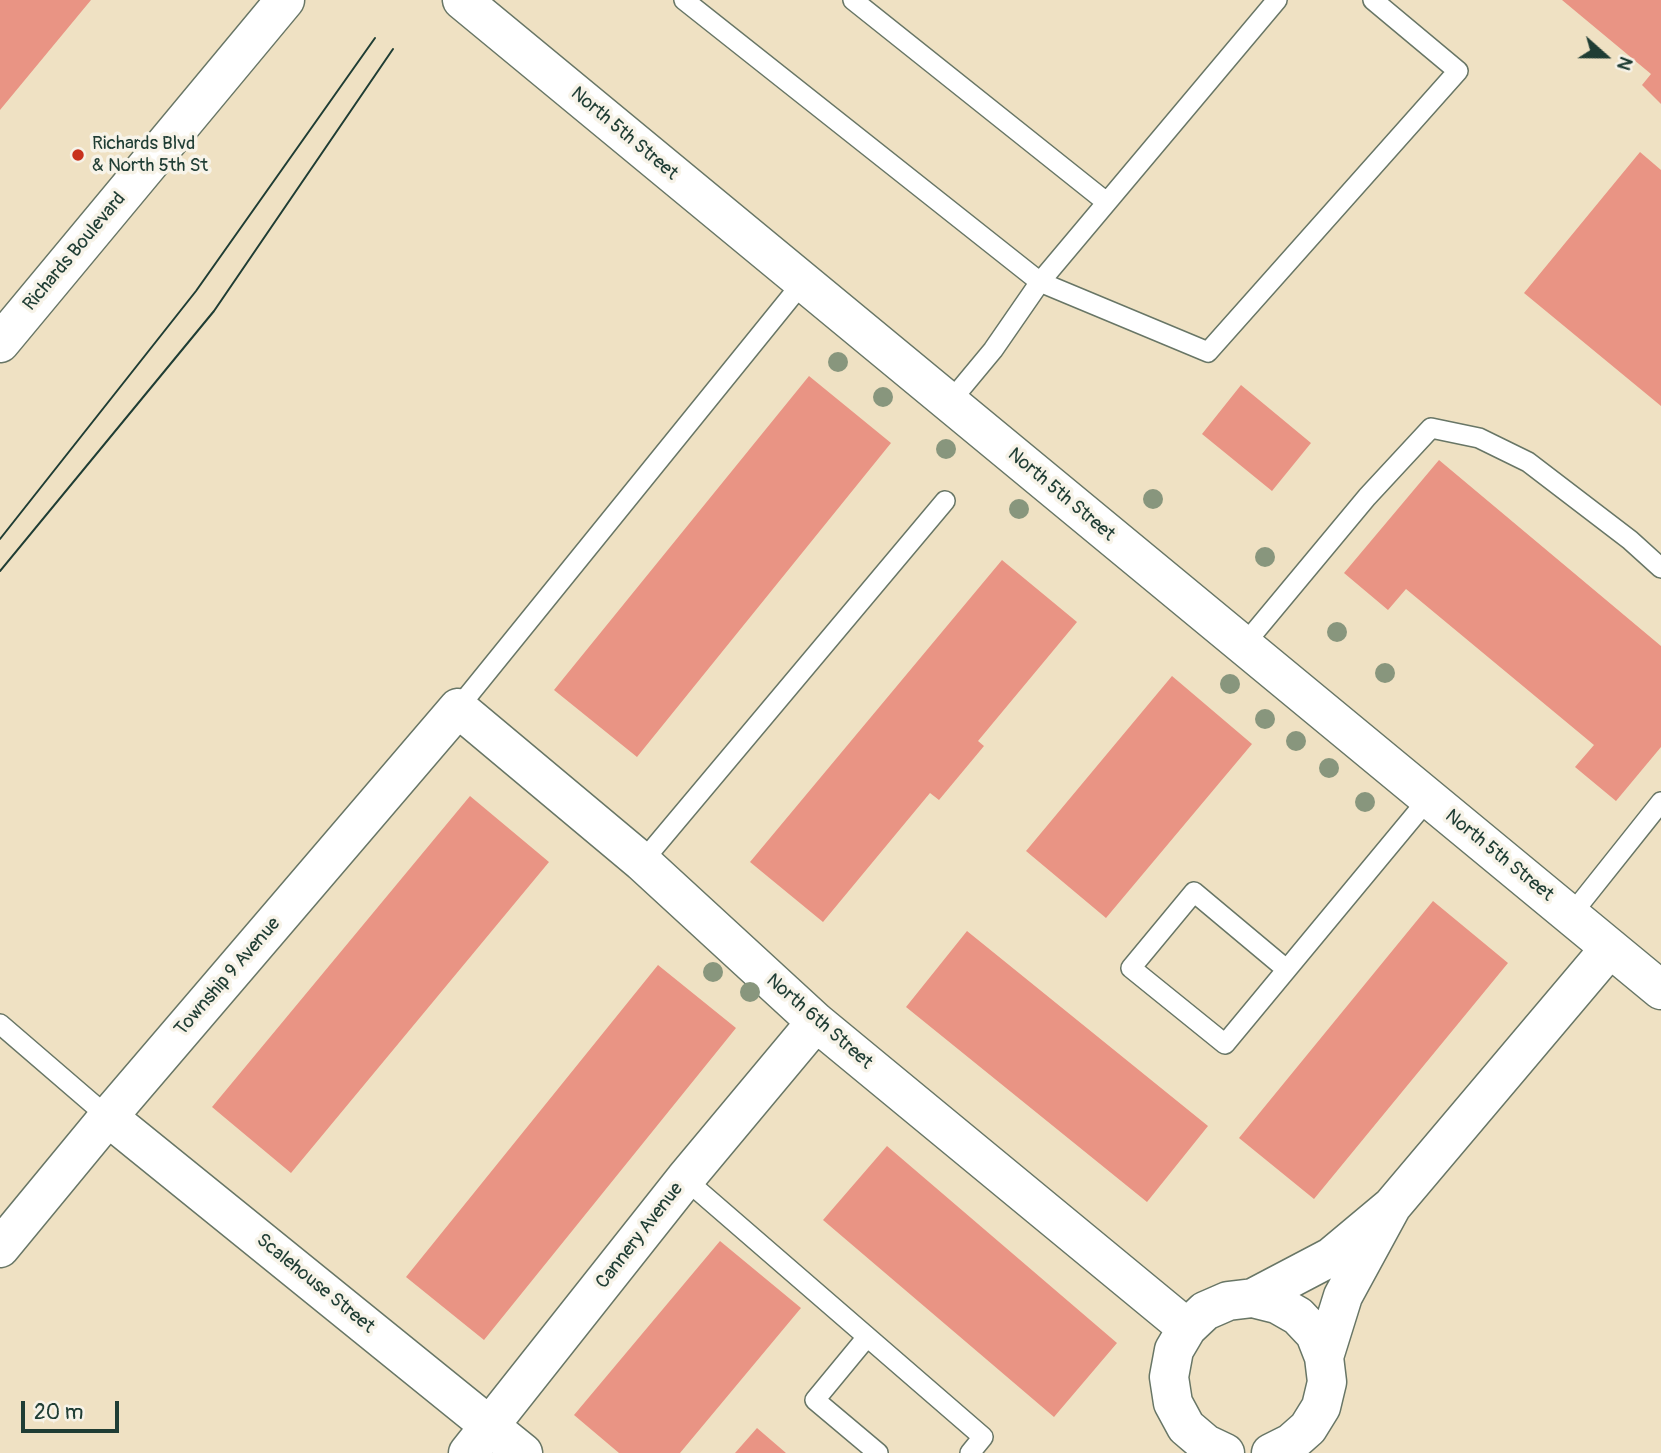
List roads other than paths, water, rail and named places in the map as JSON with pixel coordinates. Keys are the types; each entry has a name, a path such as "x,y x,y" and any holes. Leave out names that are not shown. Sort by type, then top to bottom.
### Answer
{"street":[{"name":"Richards Boulevard","path":"0,343 285,0"},
{"name":"North 5th Street","path":"462,0 1661,990"},
{"name":"North 6th Street","path":"458,708 642,862 816,1022 1187,1328"},
{"name":"Township 9 Avenue","path":"0,1248 108,1116 458,708"},
{"path":"1253,1298 1331,1257 1392,1206 1610,948"},
{"name":"Cannery Avenue","path":"479,1440 685,1179 816,1022"},
{"name":"Scalehouse Street","path":"108,1116 479,1440 523,1453"},
{"path":"1324,1357 1343,1296 1392,1206"},
{"path":"1213,1450 1186,1427 1173,1403 1169,1377 1174,1350 1187,1328 1205,1311 1228,1301 1253,1298 1277,1304 1298,1316 1315,1334 1324,1357 1327,1382 1321,1406 1306,1441 1292,1443 1271,1453"}],"lane":[{"path":"684,0 1040,282 1208,352 1458,71 1373,0"},
{"path":"853,0 1105,201"},
{"path":"949,403 993,350 1040,282 1105,201 1278,0"},
{"path":"458,708 803,282"},
{"path":"1243,646 1367,497 1431,428 1479,438 1528,462 1630,540 1661,568"},
{"path":"642,862 945,501"},
{"path":"1286,969 1194,892 1131,968 1225,1044 1429,798"},
{"path":"1571,915 1661,802"},
{"path":"0,1024 108,1116"},
{"path":"685,1179 983,1437 970,1453"},
{"path":"867,1337 815,1400 878,1453"}],"tram line":[{"path":"0,539 196,291 375,38"},
{"path":"0,571 214,311 393,49"}],"place":[{"name":"Richards Blvd & North 5th St","path":"78,155"}]}
